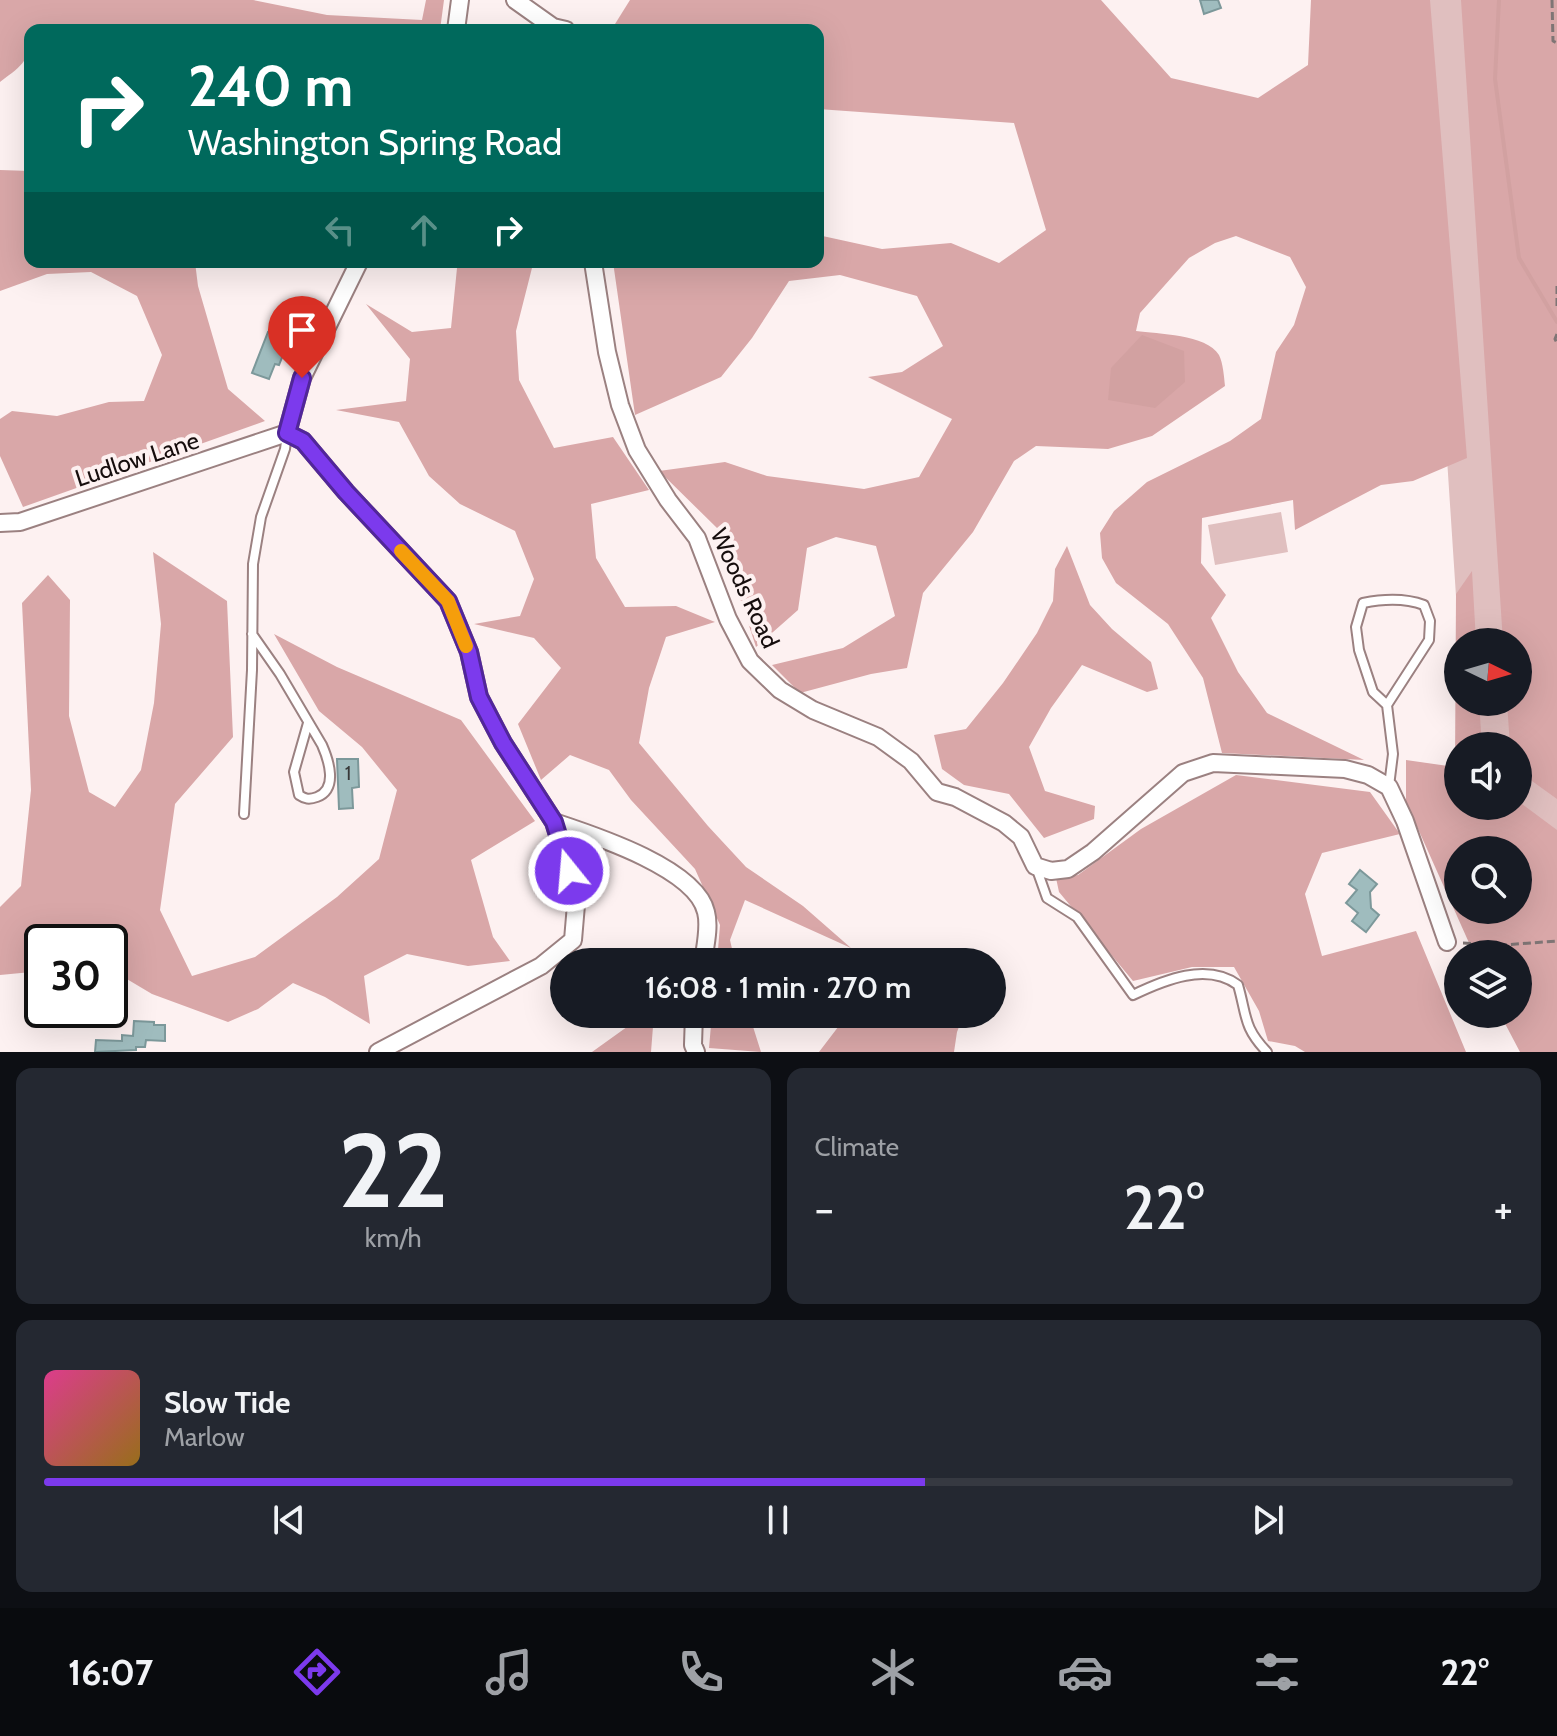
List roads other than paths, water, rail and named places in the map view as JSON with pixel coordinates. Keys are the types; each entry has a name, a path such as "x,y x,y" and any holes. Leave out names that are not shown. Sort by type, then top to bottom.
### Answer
{"street":[{"path":"457,24 460,0"},
{"path":"515,0 547,24"},
{"path":"356,268 302,378 287,433 303,441 448,601 469,652 479,697 503,743 554,822 577,893 573,940 541,966 378,1052"},
{"name":"Woods Road","path":"594,268 607,352 620,405 637,450 668,500 697,538 728,619 750,661 780,690 813,710 878,737 911,761 937,792 955,797 1004,823 1021,837 1035,866"},
{"name":"Ludlow Lane","path":"0,523 20,522 287,433"},
{"path":"1035,866 1051,871 1068,869 1093,852 1183,773 1213,763 1345,769 1368,775 1389,787 1405,821 1446,940"},
{"path":"554,822 651,861 687,883 707,913 704,948"},
{"path":"693,1028 696,1052"}],"lane":[{"path":"244,814 257,537 287,433"},
{"path":"1387,705 1373,692 1359,650 1356,627 1363,603 1377,600 1413,601 1424,605 1430,621 1429,640 1387,705 1393,754 1389,787"},
{"path":"251,634 280,674 308,723 327,757 330,773 327,789 313,799 299,795 294,772 308,723"},
{"path":"1035,866 1047,898 1077,917 1133,995 1163,980 1189,975 1228,978 1238,985 1246,1023 1267,1052"}],"waterway":[{"path":"1499,0 1495,79 1519,258 1557,322"}]}
